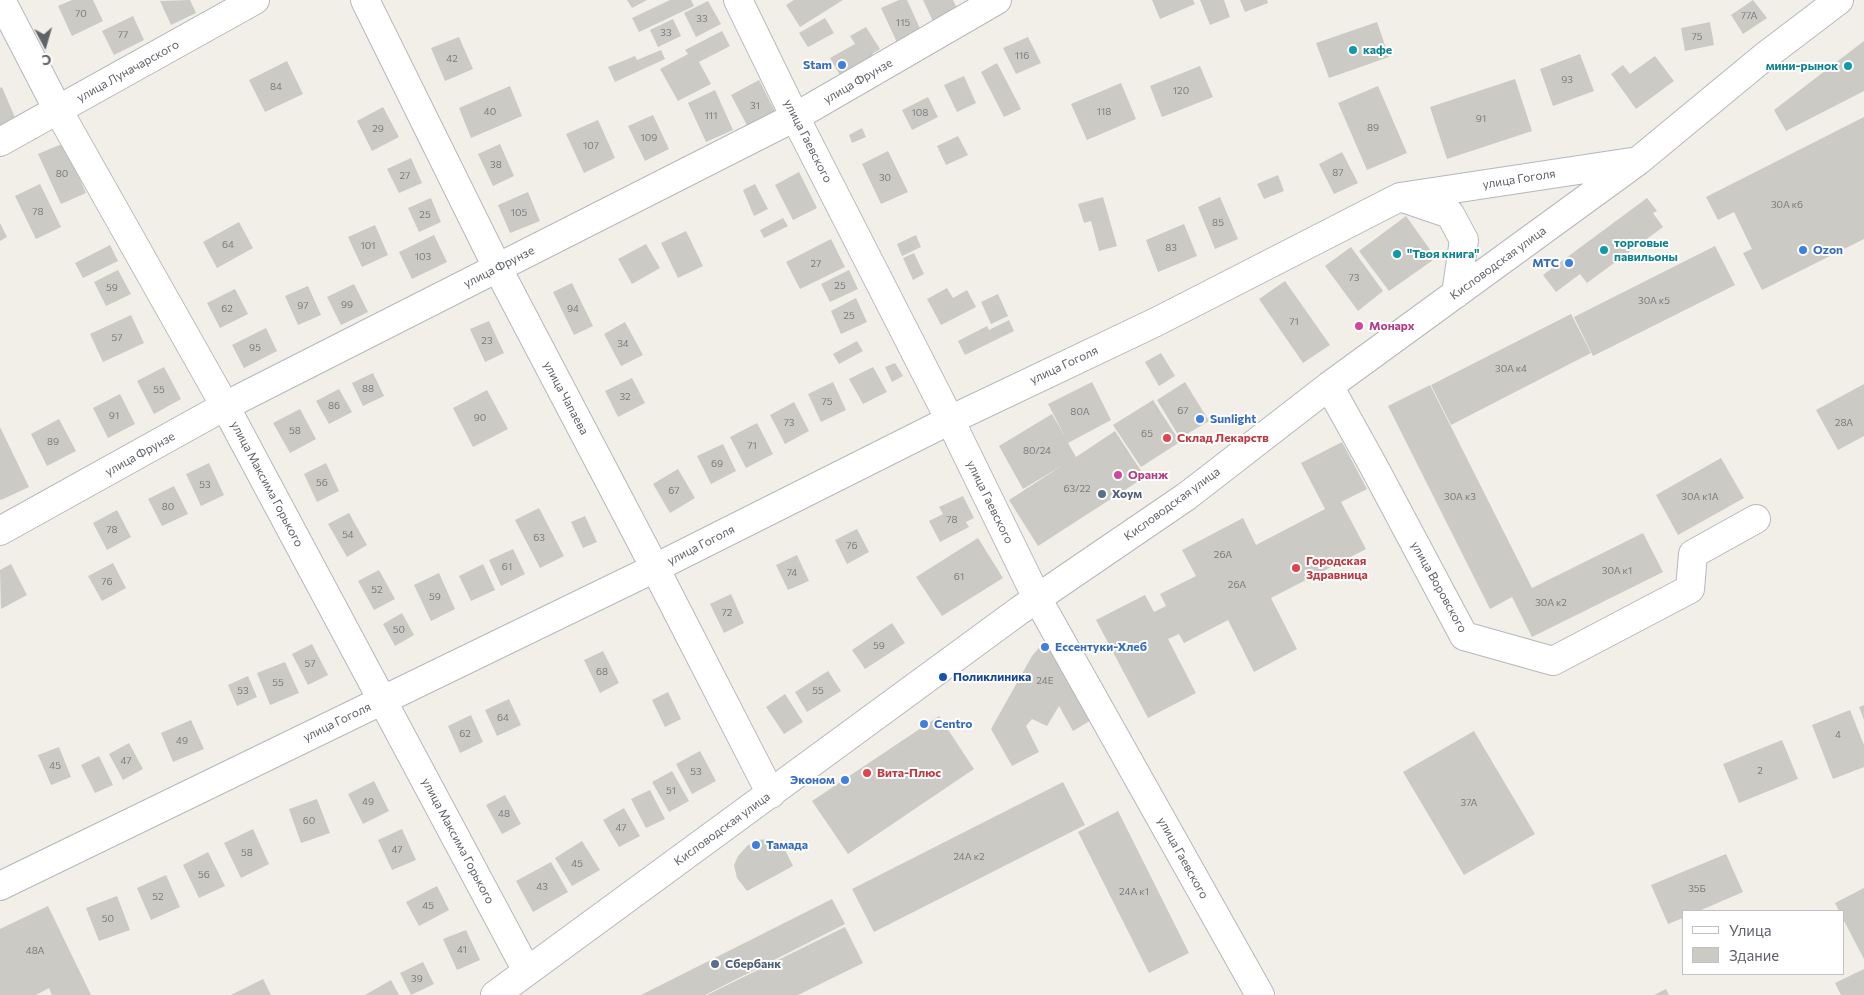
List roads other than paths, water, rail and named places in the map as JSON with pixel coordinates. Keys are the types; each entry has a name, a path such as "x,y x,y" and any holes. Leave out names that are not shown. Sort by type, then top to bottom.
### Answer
{"street":[{"name":"улица Максима Горького","path":"1,0 58,110 225,406 527,971"},
{"name":"улица Луначарского","path":"0,142 255,0"},
{"name":"улица Чапаева","path":"365,0 497,267 771,794"},
{"name":"улица Гаевского","path":"738,0 795,117 950,420 1037,598 1260,995"},
{"name":"улица Фрунзе","path":"0,532 225,406 795,117 996,0"},
{"name":"Кисловодская улица","path":"494,995 1037,598 1187,496 1329,386 1638,161 1764,57 1840,0"},
{"name":"улица Гоголя","path":"0,886 655,568 950,420 1156,322 1400,197 1638,161"},
{"path":"1400,197 1450,214 1464,240 1456,294"},
{"name":"улица Воровского","path":"1329,386 1464,636 1552,661 1690,589 1693,554 1756,519"}],"place":[{"name":"кафе","path":"1353,50"},
{"name":"Stam","path":"842,65"},
{"name":"мини-рынок","path":"1848,66"},
{"name":"торговые павильоны","path":"1604,250"},
{"name":"Ozon","path":"1803,250"},
{"name":"\"Твоя книга\"","path":"1397,254"},
{"name":"МТС","path":"1569,263"},
{"name":"Монарх","path":"1359,326"},
{"name":"Sunlight","path":"1200,419"},
{"name":"Склад Лекарств","path":"1167,438"},
{"name":"Оранж","path":"1118,475"},
{"name":"Хоум","path":"1102,494"},
{"name":"Городская Здравница","path":"1296,568"},
{"name":"Ессентуки-Хлеб","path":"1045,647"},
{"name":"Поликлиника","path":"943,677"},
{"name":"Centro","path":"924,724"},
{"name":"Вита-Плюс","path":"867,773"},
{"name":"Эконом","path":"845,780"},
{"name":"Тамада","path":"756,845"},
{"name":"Сбербанк","path":"715,964"}]}
